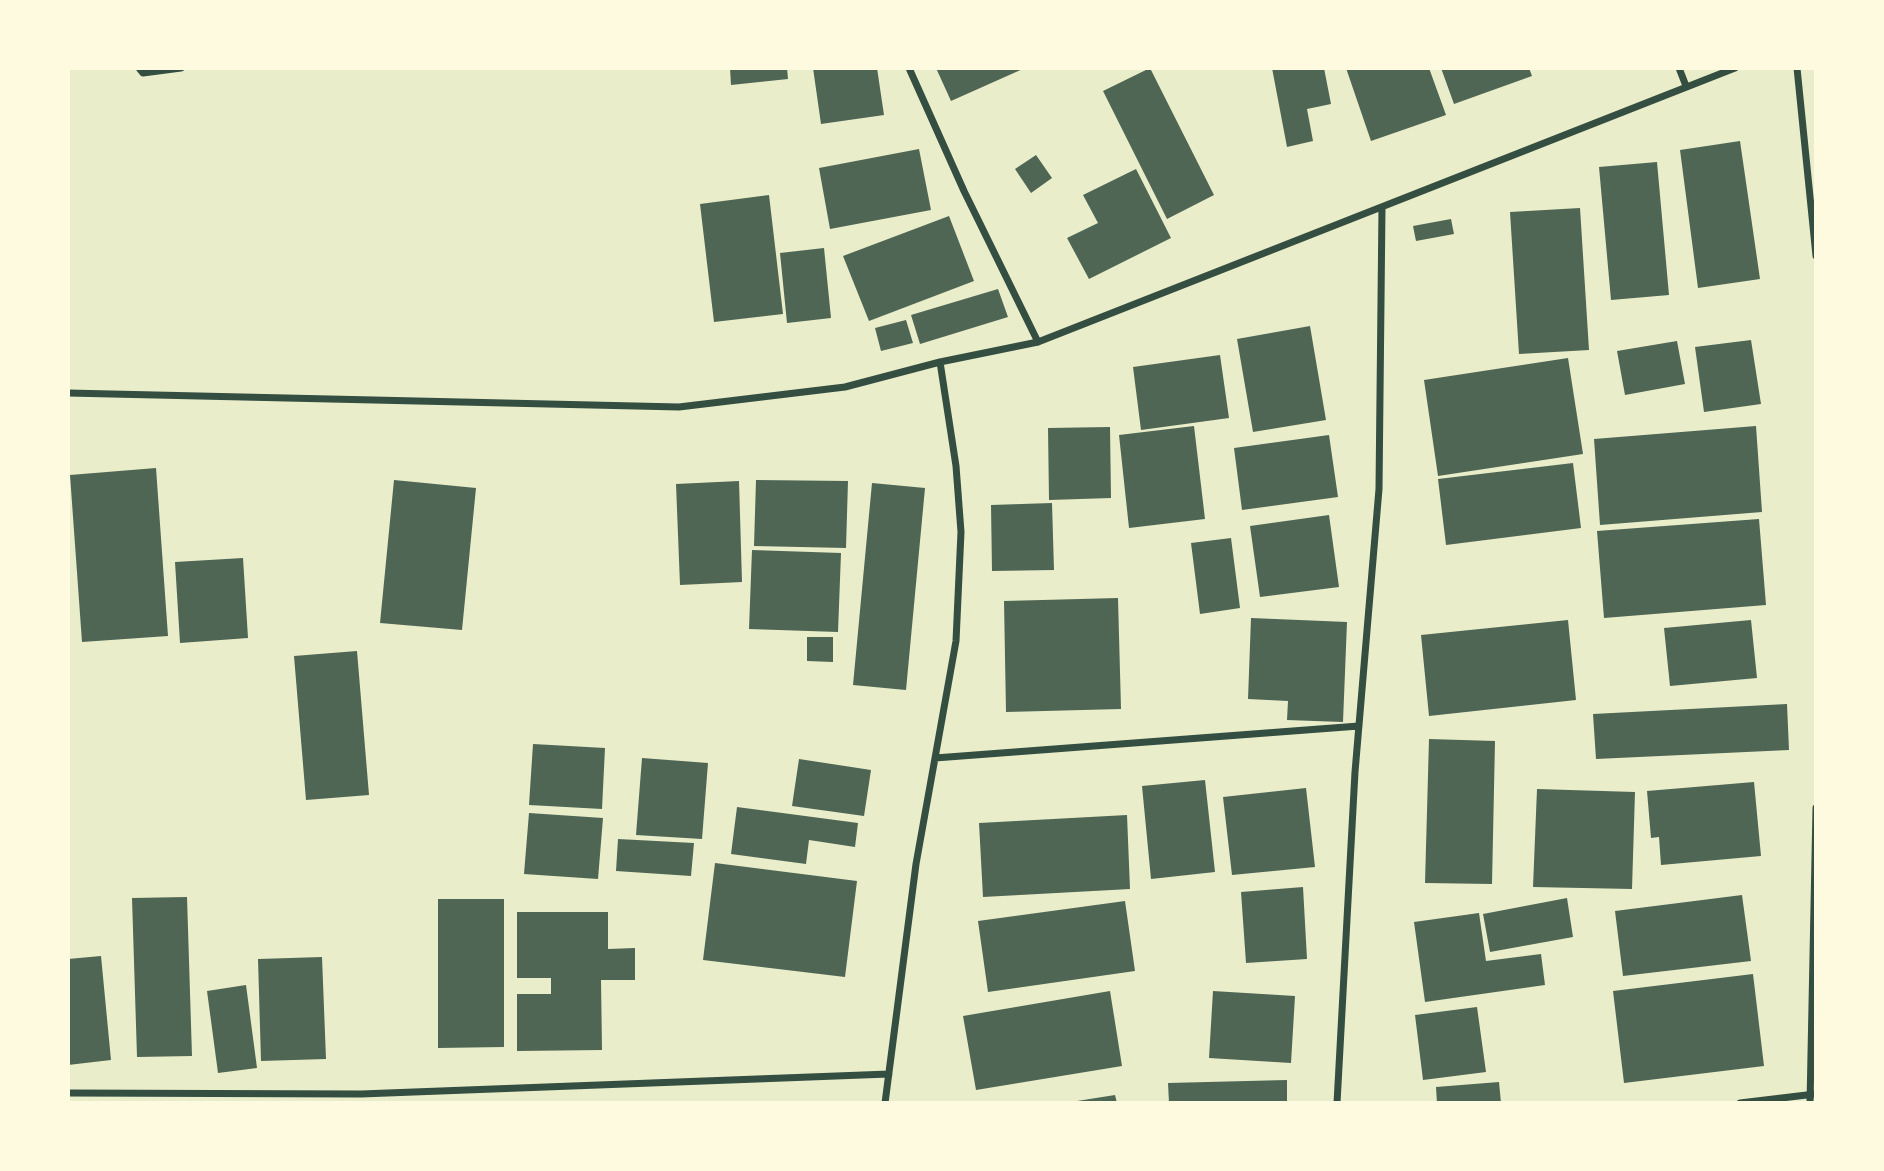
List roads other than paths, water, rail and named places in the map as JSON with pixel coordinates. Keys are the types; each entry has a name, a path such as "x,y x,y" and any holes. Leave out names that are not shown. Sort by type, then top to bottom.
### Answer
{"street":[{"path":"139,68 143,73 181,68"},
{"path":"909,68 964,191 1038,342"},
{"path":"1679,68 1686,86"},
{"path":"68,393 679,407 845,387 940,362 1038,342 1735,68"},
{"path":"1797,68 1816,256"},
{"path":"1337,1103 1359,726 1379,489 1382,207"},
{"path":"885,1103 916,864 956,641 961,532 956,466 940,362"},
{"path":"935,758 1359,726"},
{"path":"1740,1103 1812,1097 1816,808"},
{"path":"68,1093 361,1098 889,1074"}]}
